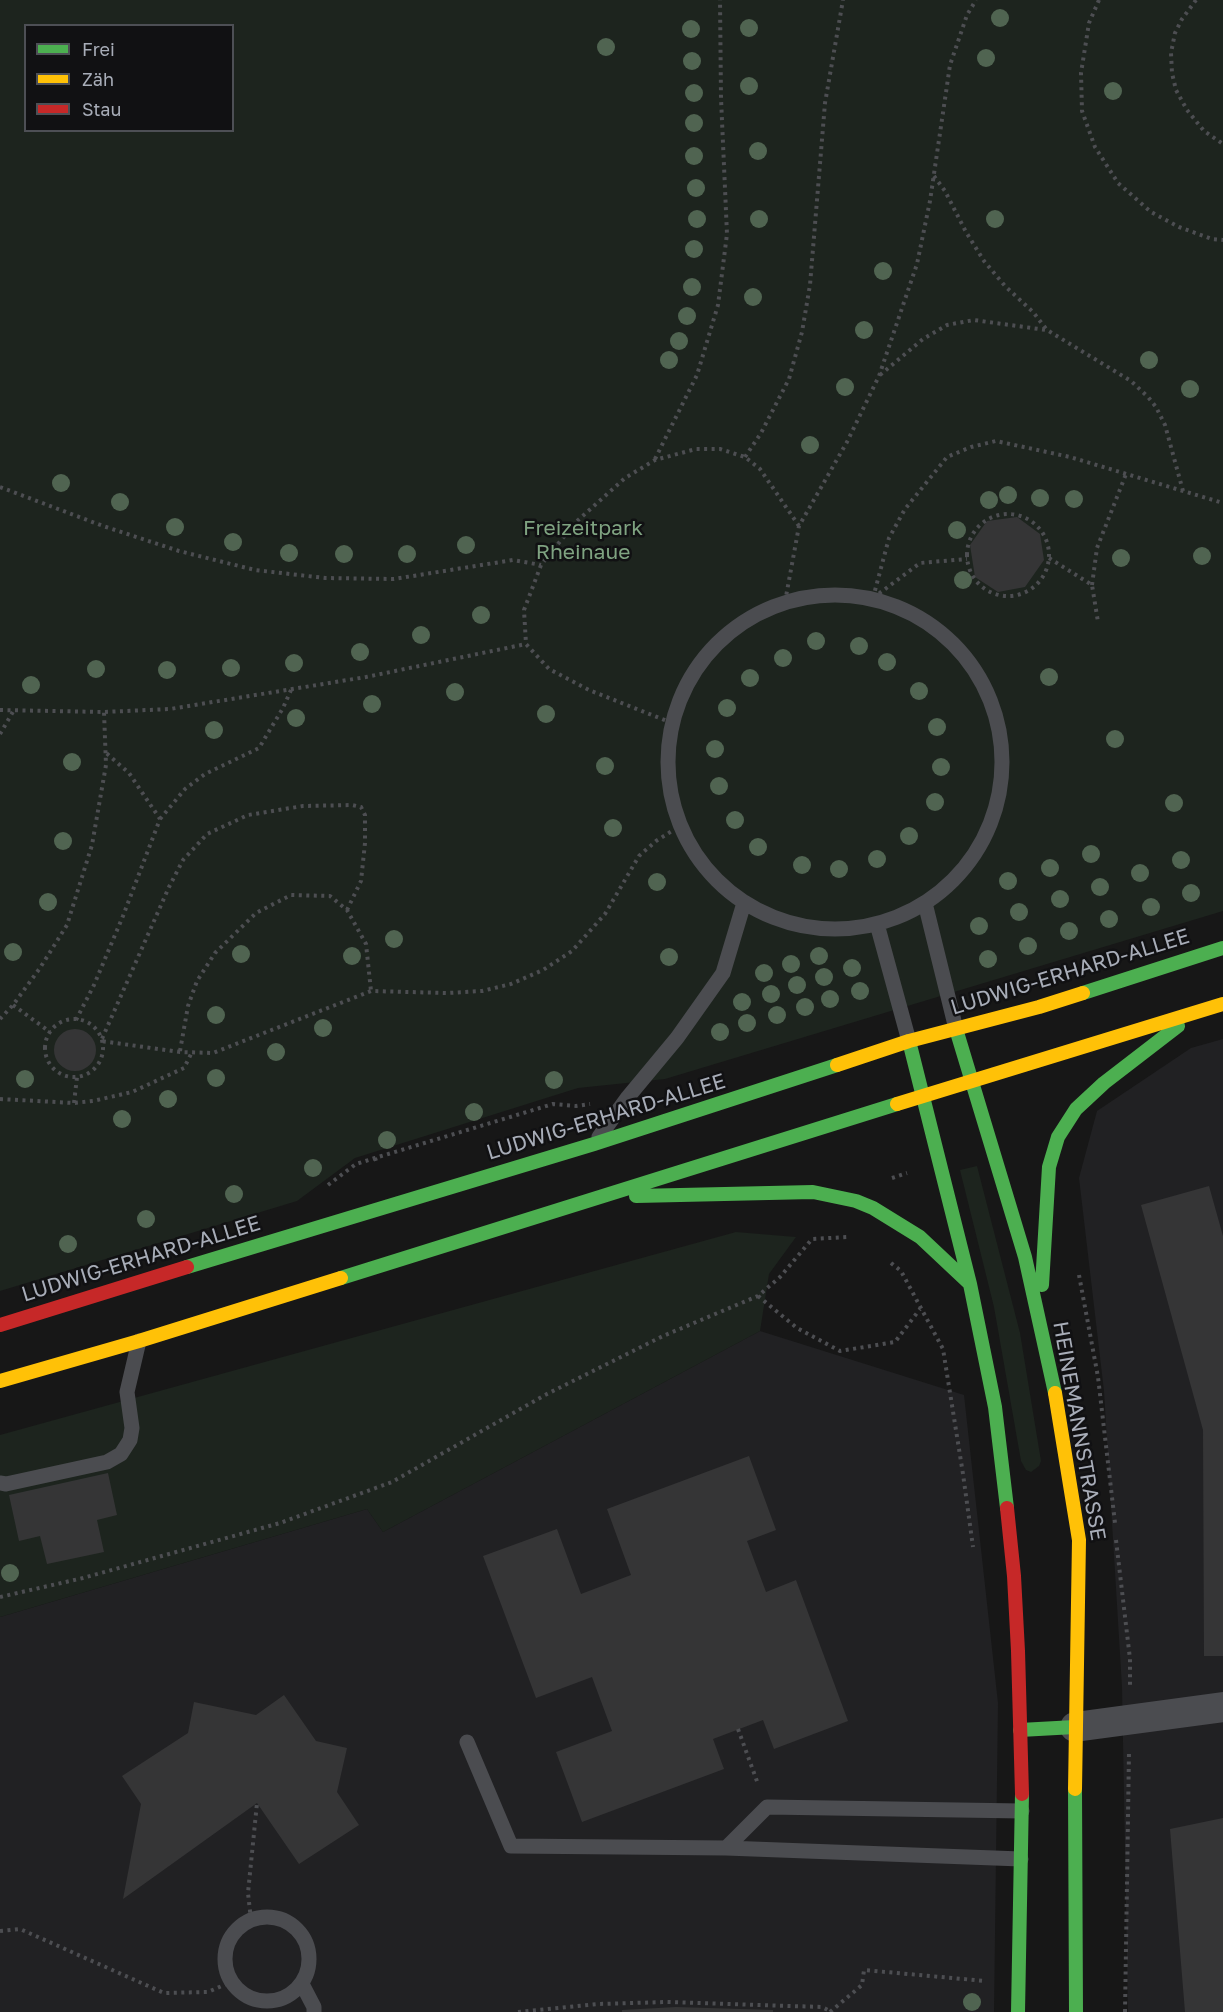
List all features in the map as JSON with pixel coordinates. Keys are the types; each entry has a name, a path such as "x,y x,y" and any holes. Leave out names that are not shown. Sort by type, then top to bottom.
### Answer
{"main road":[{"name":"LUDWIG-ERHARD-ALLEE","path":"0,1325 305,1230 594,1144 909,1041 1040,1007 1223,948"},
{"path":"0,1381 139,1341 1223,1004"},
{"path":"1040,1326 1049,1167 1058,1137 1076,1109 1104,1083 1194,1013"},
{"name":"HEINEMANNSTRASSE","path":"956,1029 1025,1257 1056,1398 1079,1540 1075,1728 1076,2012"},
{"path":"909,1041 970,1284 995,1407 1003,1461 1014,1576 1020,1730 1022,1810 1018,2012"},
{"path":"598,1197 813,1192 856,1201 873,1208 920,1237 970,1284"},
{"path":"1020,1730 1075,1728"}],"street":[{"path":"1075,1728 1223,1707"}],"lane":[{"path":"843,595 873,598 901,608 926,622 949,640 978,671 991,702 1001,748 999,794 984,838 959,874 925,903 877,924 831,930 786,922 744,903 706,870 680,826 670,792 668,758 672,723 687,683 713,648 745,621 785,602 813,596 843,595"},
{"path":"594,1144 628,1097 677,1038 723,972 744,903"},
{"path":"925,903 956,1029"},
{"path":"877,924 909,1041"},
{"path":"0,1484 107,1462 121,1454 129,1440 132,1428 127,1392 139,1341"},
{"path":"467,1742 511,1846 726,1848 1021,1859"},
{"path":"726,1848 767,1807 1022,1810"},
{"path":"265,1917 278,1918 290,1923 301,1933 307,1944 310,1958 308,1971 302,1984 292,1994 280,2000 266,2002 246,1996 231,1982 226,1968 225,1954 230,1940 239,1928 251,1920 265,1917"},
{"path":"302,1984 314,2007 314,2012"}],"path":[{"path":"655,460 697,375 718,305 727,234 721,98 720,0"},
{"path":"745,457 761,433 789,379 802,332 810,285 825,103 843,0"},
{"path":"785,602 798,526 847,442 879,376 917,264 934,176 950,65 967,15 976,0"},
{"path":"1099,0 1089,23 1081,73 1082,111 1095,147 1118,183 1151,212 1179,227 1212,239 1223,240"},
{"path":"1196,0 1175,33 1171,53 1172,74 1176,90 1187,110 1204,131 1223,144"},
{"path":"934,176 945,190 966,232 984,261 1047,330 1131,381 1156,407 1165,425 1183,492"},
{"path":"879,376 923,339 947,325 974,320 1047,330"},
{"path":"873,598 889,538 905,508 946,457 971,447 996,441 1070,457 1223,503"},
{"path":"672,723 589,690 549,669 526,644 524,610 541,565 574,523 625,478 655,460 696,449 720,449 745,457 760,469 798,526"},
{"path":"1098,622 1092,585 1097,548 1126,474"},
{"path":"0,488 179,551 255,570 325,578 394,579 513,560 541,565"},
{"path":"1008,513 1034,522 1043,532 1048,544 1049,558 1042,579 1034,587 1014,596 992,593 983,588 969,570 968,545 974,532 983,522 1008,513"},
{"path":"1049,558 1092,585"},
{"path":"873,598 920,563 967,559"},
{"path":"0,710 104,712 170,709 291,690 526,644"},
{"path":"76,1020 94,985 123,916 160,819 185,789 205,774 259,748 291,690"},
{"path":"0,734 14,710"},
{"path":"0,1019 40,968 67,925 92,845 106,765 104,712"},
{"path":"105,752 129,773 160,819"},
{"path":"101,1041 169,887 183,860 207,834 248,815 303,806 352,805 361,807 365,815 361,881 347,910"},
{"path":"101,1041 180,1052 213,1053 371,991 447,993 482,991 511,984 543,970 572,951 605,914 639,856 662,836 680,826"},
{"path":"180,1052 188,1006 197,981 215,953 256,913 291,895 330,896 347,910 366,944 371,991"},
{"path":"13,1005 50,1032"},
{"path":"64,1021 85,1022 94,1028 103,1046 100,1060 95,1068 77,1077 66,1076 54,1069 45,1051 45,1041 50,1032 64,1021"},
{"path":"0,1099 74,1103 132,1092 184,1068 192,1052"},
{"path":"74,1103 77,1077"},
{"path":"377,1164 375,1158 553,1104 566,1105"},
{"path":"466,1131 468,1137"},
{"path":"0,1597 83,1578 269,1526 358,1496 409,1473 545,1395 663,1336 758,1296 780,1277 812,1239 858,1236"},
{"path":"884,1257 901,1271 943,1349 974,1551"},
{"path":"758,1296 797,1328 840,1350 895,1342 920,1309"},
{"path":"738,1730 767,1807"},
{"path":"251,1920 248,1893 257,1803"},
{"path":"0,1931 20,1929 164,1993 208,1992 231,1982"},
{"path":"518,2012 598,2004 668,2002 822,2007 831,2012 862,1985 864,1970 1018,1984"}],"shaded area":[{"path":"1223,1039 1223,2012 1128,2012 1122,1687 1104,1391 1079,1178 1097,1111 1191,1048"},
{"path":"760,1331 964,1395 998,1703 994,2012 0,2012 0,1617 367,1509 383,1532"}],"green space":[{"name":"Freizeitpark Rheinaue","path":"0,0 1223,0 1223,911 665,1079 578,1088 355,1158 297,1201 0,1291"},
{"path":"977,1166 1020,1333 1041,1461 1039,1466 1031,1472 1026,1470 1021,1461 994,1307 960,1170"},
{"path":"736,1232 796,1237 769,1274 760,1331 383,1532 367,1509 0,1617 0,1435"}],"building":[{"path":"1017,517 1040,534 1044,560 1025,587 998,592 975,577 970,545 987,521"},
{"path":"75,1029 90,1035 96,1050 90,1065 75,1071 60,1065 54,1050 60,1035"},
{"path":"1209,1186 1223,1236 1223,1656 1204,1656 1203,1430 1141,1205"},
{"path":"749,1456 776,1530 747,1541 766,1592 796,1580 848,1721 774,1749 763,1720 713,1739 724,1769 582,1822 556,1752 612,1731 592,1677 536,1698 483,1556 557,1529 581,1594 631,1575 607,1509"},
{"path":"108,1473 117,1515 97,1520 104,1552 47,1564 40,1536 19,1541 9,1495"},
{"path":"284,1695 316,1741 347,1748 337,1792 359,1825 299,1864 257,1803 123,1899 141,1804 122,1776 188,1733 194,1702 256,1715"},
{"path":"1223,1818 1223,2012 1185,2012 1170,1829"},
{"path":"676,2007 773,2010 773,2012 622,2012 622,2010"}],"traffic: fast":[{"path":"1083,993 1223,948"},
{"path":"1042,1285 1049,1167 1058,1137 1076,1109 1104,1083 1178,1026"},
{"path":"956,1029 1025,1257 1055,1393"},
{"path":"909,1041 970,1284 995,1407 1007,1508"},
{"path":"187,1267 594,1144 837,1065"},
{"path":"341,1278 897,1104"},
{"path":"636,1196 813,1192 856,1201 873,1208 920,1237 970,1284"},
{"path":"1020,1730 1075,1727"},
{"path":"1075,1789 1076,2012"},
{"path":"1018,2012 1022,1794"}],"traffic: slow":[{"path":"837,1065 909,1041 1083,993"},
{"path":"897,1104 1223,1004"},
{"path":"0,1381 139,1341 341,1278"},
{"path":"1055,1393 1079,1540 1075,1789"}],"traffic: jam":[{"path":"0,1325 187,1267"},
{"path":"1007,1508 1018,1651 1022,1794"}]}
